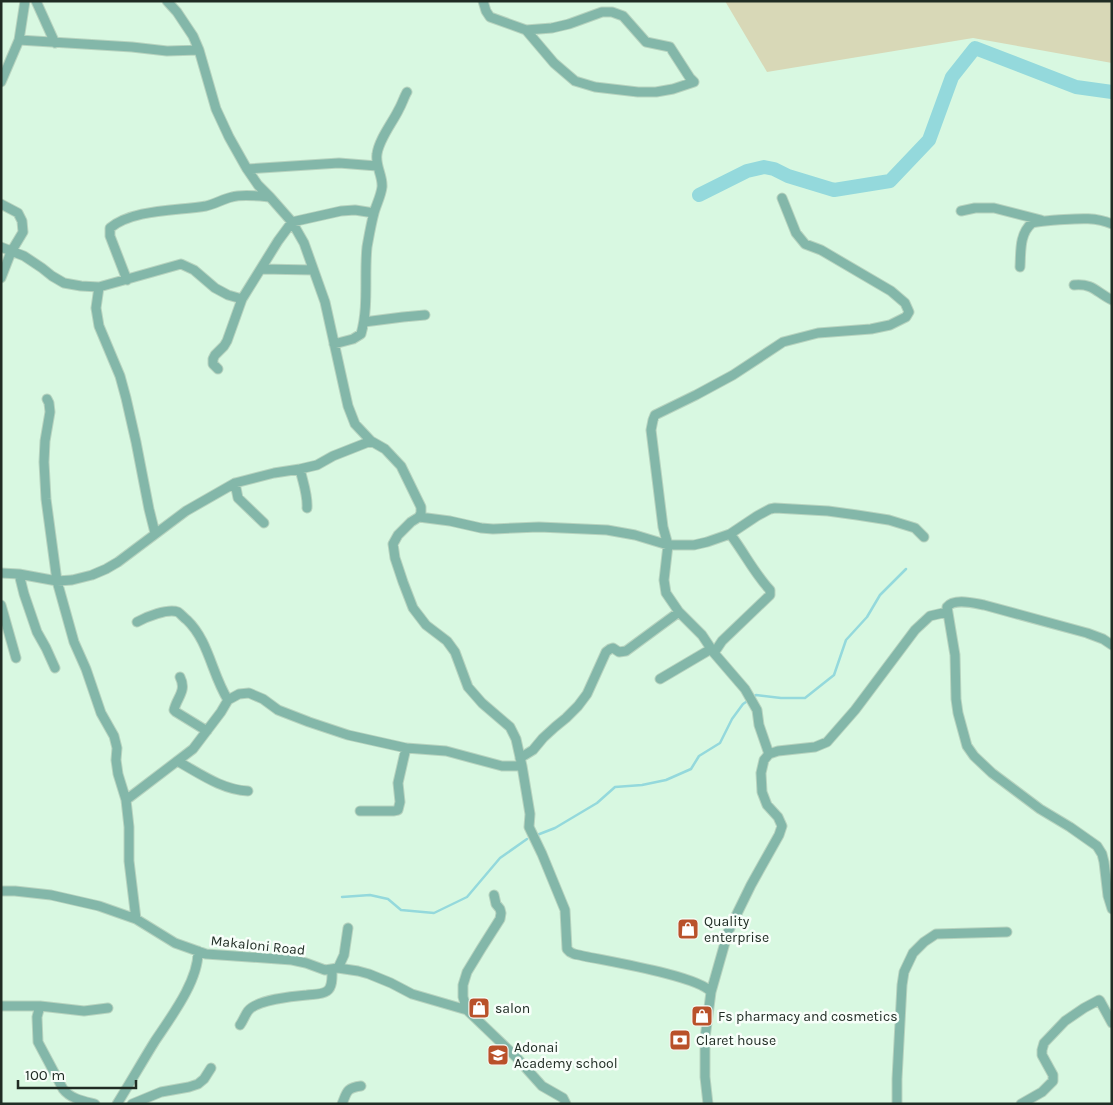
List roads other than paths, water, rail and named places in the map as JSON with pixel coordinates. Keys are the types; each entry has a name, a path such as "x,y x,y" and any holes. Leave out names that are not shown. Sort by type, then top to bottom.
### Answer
{"street":[{"path":"1,82 19,40 26,1"},
{"path":"36,1 55,43"},
{"path":"166,1 177,12 193,36 199,50 216,109 246,169 292,222 304,243 325,302 348,406 355,424 371,440 385,449 401,466 421,507 419,517 398,535 393,544 398,566 413,608 426,625 447,641 455,652 468,687 482,703 510,727 516,739 530,814 529,827 565,910 567,949 574,954 687,979 705,986 711,992"},
{"path":"483,1 490,17 526,30 552,28 569,24 602,12 612,12 623,16 646,42 670,47 694,82 656,92 595,88 575,81 554,63 526,30"},
{"path":"19,40 167,51 199,50"},
{"path":"334,344 361,334 366,306 367,245 382,188 377,166 377,152 407,92"},
{"path":"246,169 338,163 377,166"},
{"path":"127,280 110,236 110,228 116,223 133,216 181,208 208,206 234,196 270,196"},
{"path":"769,754 756,710 745,690 666,593 664,580 668,545 663,527 650,430 653,420 656,415 670,406 696,395 733,375 783,342 818,333 871,329 890,325 906,318 909,312 905,303 891,291 821,250 805,244 796,233 782,198"},
{"path":"1,204 18,213 22,221 23,232 11,252 1,278"},
{"path":"961,211 986,207 1044,221"},
{"path":"218,369 213,364 213,359 224,346 242,299 292,222 341,211 355,210 374,213"},
{"path":"1020,267 1025,231 1032,223 1085,219 1112,224"},
{"path":"1,248 24,256 64,284 99,287 181,264 194,270 215,288 228,295 242,299"},
{"path":"261,269 313,270"},
{"path":"1074,285 1082,284 1094,288 1112,300"},
{"path":"99,287 96,308 99,326 120,376 155,534"},
{"path":"364,322 425,315"},
{"path":"47,399 50,405 50,412 45,441 44,462 46,499 57,581 74,642 86,669 101,714 114,736 117,748 118,774 126,800 129,827 129,861 136,918"},
{"path":"1,574 19,574 57,581 72,580 92,575 106,569 186,511 235,483 317,465 371,440"},
{"path":"300,470 308,499 308,508"},
{"path":"235,483 238,498 264,523"},
{"path":"419,517 493,529 539,527 608,530 635,535 668,545 694,545 730,534 757,516 776,508 857,514 889,520 914,528 924,537"},
{"path":"660,680 713,651 770,596 770,590 730,534"},
{"path":"19,574 37,632 55,668"},
{"path":"1112,644 1087,633 977,604 961,602 951,603 947,606 955,655 956,699 967,746 982,764 999,778 1040,809 1098,846 1104,862 1108,896 1112,908"},
{"path":"1,604 16,658"},
{"path":"137,622 143,618 171,611 179,613 194,627 209,655 228,700"},
{"path":"126,800 192,749 222,712 228,700 239,694 249,693 263,699 278,710 348,735 406,748 446,751 502,766 521,762 554,727 578,706 587,694 606,652 612,648 619,652 626,651 680,612"},
{"path":"708,1104 705,1077 705,1038 711,992 728,932 782,826 778,817 767,805 762,792 761,773 764,760 769,754 778,751 815,748 827,742 855,710 915,630 930,616 947,612"},
{"path":"180,677 183,683 183,690 174,710 206,731"},
{"path":"360,811 398,810 400,802 398,783 406,748"},
{"path":"177,761 220,784 248,791"},
{"name":"Makaloni Road","path":"1,891 51,895 99,906 136,918 175,942 206,954 292,960 325,970 338,968 369,974 412,994 467,1010"},
{"path":"494,895 501,913 500,919 468,972 463,985 463,998 467,1010 516,1057 542,1086 563,1098 566,1104"},
{"path":"240,1025 248,1010 267,1001 288,996 320,994 326,991 344,955 348,928"},
{"path":"897,1104 902,985 904,972 913,952 936,934 1008,932"},
{"name":"Makaloni Road","path":"117,1104 192,981 198,951"},
{"path":"1021,1104 1042,1092 1054,1081 1054,1075 1043,1056 1042,1048 1047,1039 1065,1021 1098,1000 1112,1023"},
{"path":"1,1014 4,1006 40,1006 84,1011 108,1008"},
{"path":"40,1006 37,1017 38,1042 63,1089 78,1100 95,1104"},
{"path":"132,1104 161,1092 198,1084 204,1079 211,1068"},
{"path":"342,1104 346,1093 351,1088 361,1086"}],"waterway":[{"path":"699,195 747,171 764,167 834,190 890,181 929,140 952,77 975,48 1076,87 1112,92"},
{"path":"753,697 756,695 805,698 834,675 846,640 867,617 880,595 906,569"},
{"path":"537,835 555,828 597,803 615,787 642,785 666,780 691,769 699,756 720,743 732,719 743,704 749,700"},
{"path":"342,897 370,895 388,899 401,910 434,913 467,897 500,858 527,839"}],"place":[{"name":"Quality enterprise","path":"688,929"},
{"name":"salon","path":"479,1008"},
{"name":"Fs pharmacy and cosmetics","path":"702,1016"},
{"name":"Claret house","path":"680,1040"},
{"name":"Adonai Academy school","path":"498,1055"}]}
